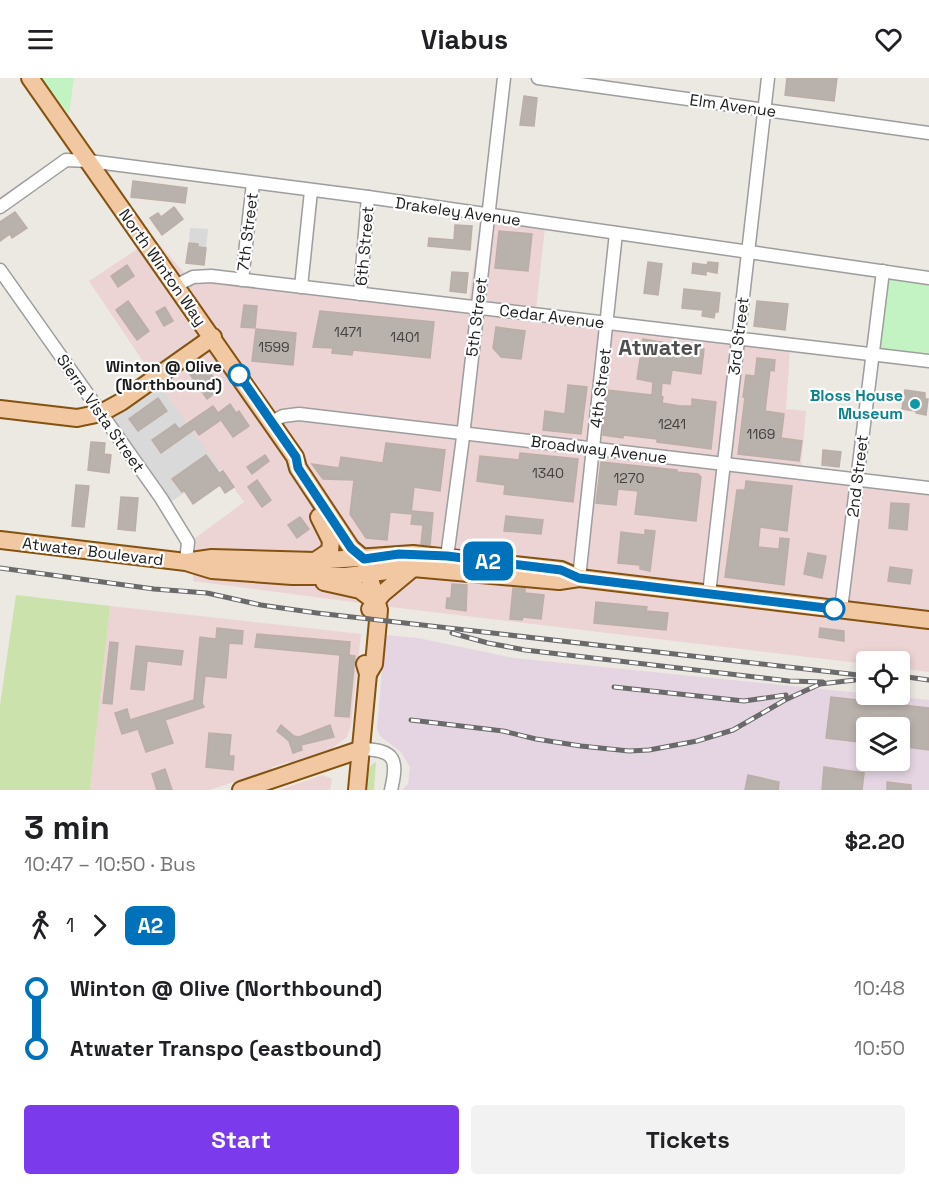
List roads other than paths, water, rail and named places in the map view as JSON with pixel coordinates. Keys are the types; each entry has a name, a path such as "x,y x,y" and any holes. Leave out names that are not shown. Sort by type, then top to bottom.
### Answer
{"main road":[{"name":"North Winton Way","path":"30,78 177,285 297,462 306,461 361,544 379,610 374,664 368,674 357,790"},
{"path":"0,409 77,418 101,412 121,402 213,338"},
{"path":"297,462 294,475 331,541 330,551 315,561"},
{"name":"Atwater Boulevard","path":"0,540 186,562 212,570 300,576 366,566 399,554 447,556 561,570 579,578"},
{"name":"Atwater Boulevard","path":"186,562 212,558 315,561 559,581 579,578 929,620"},
{"path":"300,576 360,590 375,602 413,568"},
{"path":"241,790 362,749"}],"street":[{"name":"5th Street","path":"447,556 504,78"},
{"name":"Elm Avenue","path":"538,78 929,133"},
{"name":"3rd Street","path":"709,594 768,78"},
{"name":"Drakeley Avenue","path":"0,207 66,160 89,161 368,197 929,278"},
{"name":"7th Street","path":"242,280 253,183"},
{"path":"301,287 311,191"},
{"name":"6th Street","path":"360,294 368,197"},
{"name":"4th Street","path":"579,578 616,233"},
{"name":"Sierra Vista Street","path":"0,270 161,498 188,542 186,562"},
{"name":"2nd Street","path":"841,609 883,271"},
{"name":"Cedar Avenue","path":"177,285 193,277 211,276 929,361"},
{"name":"Broadway Avenue","path":"271,422 283,416 299,414 929,488"},
{"path":"362,749 376,750 387,754 393,760 397,768 391,790"}],"railway":[{"path":"0,568 154,589 207,593 261,605 317,613 856,675"},
{"path":"452,633 525,650 789,681 823,682"},
{"path":"910,677 929,680"},
{"path":"411,720 503,731 581,746 629,751 649,750 697,741 733,730 785,700 820,684 855,680"},
{"path":"614,687 744,701 786,695"}],"place":[{"name":"Winton @ Olive (Northbound)","path":"239,375"},
{"name":"Bloss House Museum","path":"915,404"}],"district":[{"name":"Atwater","path":"660,347"}]}
